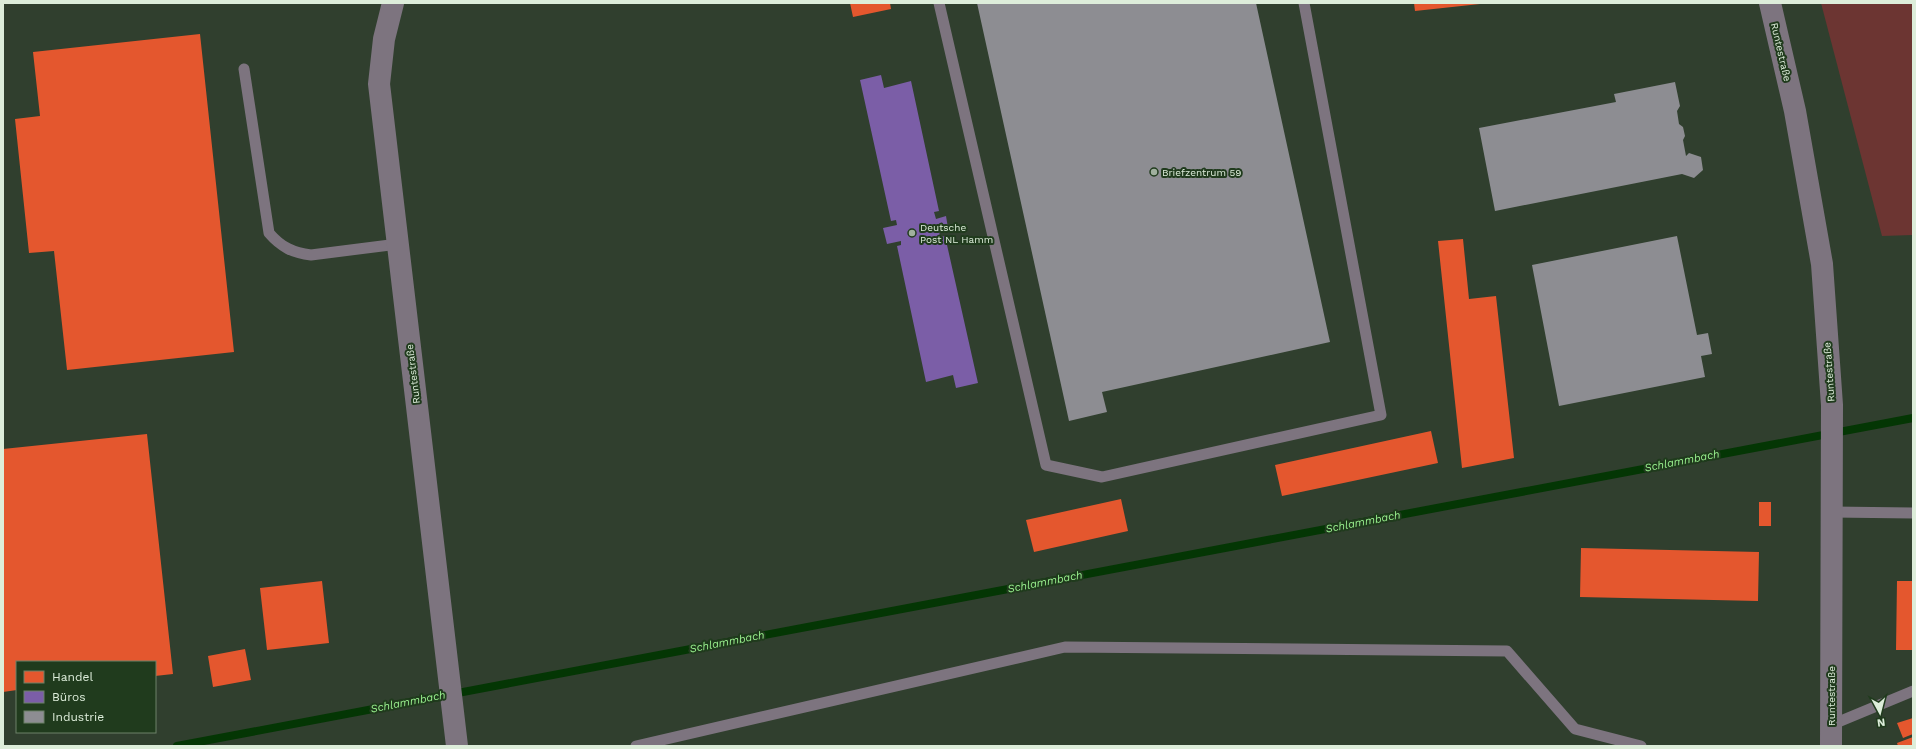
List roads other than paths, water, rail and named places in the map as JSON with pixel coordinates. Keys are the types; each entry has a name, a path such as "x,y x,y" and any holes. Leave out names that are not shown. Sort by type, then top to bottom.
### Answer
{"street":[{"name":"Runtestraße","path":"393,3 384,39 379,84 457,746"},
{"name":"Runtestraße","path":"1770,3 1795,112 1822,264 1832,405 1831,736"}],"lane":[{"path":"939,3 1046,465 1102,478 1381,415 1304,3"},
{"path":"244,69 269,233 274,239 279,244 297,253 311,254 398,244"},
{"path":"1832,512 1913,514"},
{"path":"636,746 1058,649 1073,647 1507,651 1575,729 1641,746"},
{"path":"1831,736 1913,691"}],"waterway":[{"name":"Schlammbach","path":"177,746 1913,418"}],"place":[{"name":"Briefzentrum 59","path":"1154,172"},
{"name":"Deutsche Post NL Hamm","path":"912,233"}]}
